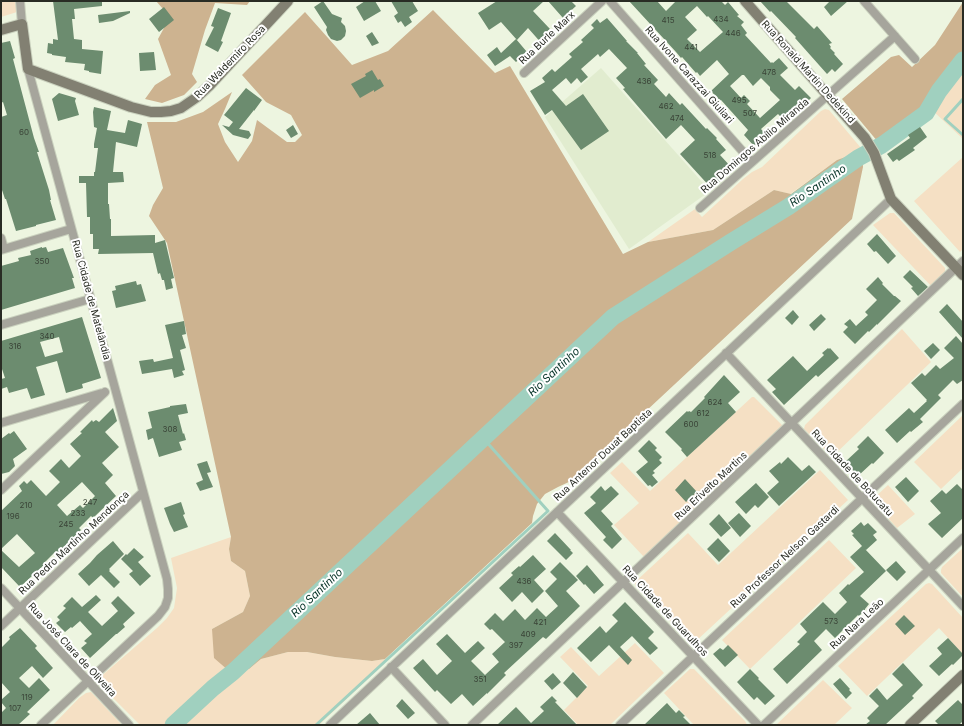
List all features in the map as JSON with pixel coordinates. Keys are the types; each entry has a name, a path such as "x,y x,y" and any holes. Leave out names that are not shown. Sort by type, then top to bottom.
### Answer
{"street":[{"name":"Rua Cidade de Matelândia","path":"20,1 28,69 167,579 168,598 165,607 158,616 88,681"},
{"name":"Rua Waldemiro Rosa","path":"28,69 141,110 151,112 171,111 181,108 197,98 210,86 288,1"},
{"name":"Rua Burle Marx","path":"524,73 602,1"},
{"name":"Rua Ivone Carazzai Giuliari","path":"610,1 752,162"},
{"name":"Rua Ronald Martin Dedekind","path":"745,1 860,131 872,149 891,199"},
{"path":"864,1 915,58"},
{"path":"1,30 22,24"},
{"name":"Rua Domingos Abílio Miranda","path":"700,208 895,36"},
{"path":"891,199 961,268"},
{"name":"Rua Antenor Douat Baptista","path":"330,725 891,199"},
{"path":"1,238 3,250 71,229"},
{"name":"Rua Erivelto Martins","path":"472,725 792,423 961,268"},
{"path":"1,325 90,299"},
{"name":"Rua Cidade de Botucatu","path":"726,353 963,606"},
{"path":"1,423 115,389"},
{"path":"1,490 105,392"},
{"name":"Rua Professor Nelson Gastardi","path":"620,725 963,404"},
{"name":"Rua Pedro Martinho Mendonça","path":"1,626 143,492"},
{"name":"Rua Cidade de Guarulhos","path":"557,512 758,725"},
{"name":"Rua Nara Leão","path":"764,725 963,538"},
{"name":"Rua José Clara de Oliveira","path":"1,588 129,725"},
{"path":"391,667 445,725"},
{"path":"910,725 963,675"},
{"path":"41,725 88,681"}],"shaded area":[{"path":"1,1 16,1 17,12 1,17"},
{"path":"156,1 250,1 247,5 215,3 192,74 197,82 184,95 162,103 145,99 155,85 171,75 158,39 170,17"},
{"path":"963,2 963,52 923,110 878,142 842,99 891,57 899,55 912,67 935,45"},
{"path":"433,10 495,73 510,66 623,254 648,242 713,230 774,190 791,194 837,160 862,151 863,167 852,219 571,481 545,494 537,504 532,523 385,659 372,661 307,652 288,652 261,659 249,669 229,671 214,658 212,629 243,612 250,596 245,571 231,561 229,549 231,537 167,243 149,216 153,205 163,188 147,122 176,122 203,112 232,92 218,124 225,142 238,162 252,141 257,120 287,142 295,142 302,135 291,115 266,102 242,75 305,12 352,65 388,51"},
{"path":"601,68 710,191 629,249 545,117"},
{"path":"963,68 963,139 932,110 939,98"},
{"path":"825,109 829,110 862,151 837,160 790,194 774,190 713,230 648,242 695,209 702,217 743,179 762,167 821,111"},
{"path":"963,157 963,249 960,252 914,201"},
{"path":"890,213 894,213 945,268 945,272 932,287 873,225"},
{"path":"902,329 931,362 832,457 804,429 805,425"},
{"path":"752,397 754,397 782,425 782,428 644,557 614,525 639,503 610,473 622,462 650,491"},
{"path":"963,415 963,468 941,489 914,462"},
{"path":"820,470 848,500 695,642 692,642 636,587 635,582 688,533 718,565"},
{"path":"888,485 915,514 897,528 873,501 873,499"},
{"path":"231,537 229,549 231,561 245,571 250,596 243,612 212,629 249,669 261,659 288,652 307,652 372,661 385,659 385,663 319,725 140,725 99,684 99,678 157,628 174,608 177,588 171,558"},
{"path":"829,540 856,568 750,669 722,640"},
{"path":"963,548 963,597 941,573 941,570 942,567"},
{"path":"926,584 932,584 963,618 963,654 939,628 867,696 838,666"},
{"path":"635,643 664,673 610,725 578,725 564,710 588,686 560,657 571,647 599,676"},
{"path":"690,669 694,669 745,721 747,725 694,725 664,693"},
{"path":"823,680 852,708 834,725 776,725"},
{"path":"91,692 122,725 53,725 79,698 86,693"}],"building":[{"path":"53,1 102,1 102,6 74,9 75,19 72,19 74,39 82,40 82,49 103,51 101,74 84,70 85,64 65,62 66,57 47,53 48,43 53,44 53,39 58,40"},
{"path":"323,1 332,14 342,18 341,22 345,26 346,31 345,36 341,40 337,41 331,39 326,30 327,27 314,7"},
{"path":"365,1 375,1 381,11 364,21 356,7"},
{"path":"391,1 412,1 418,11 409,17 412,22 405,27 401,21 398,23 394,16 398,13"},
{"path":"497,1 544,1 533,11 550,29 545,33 549,38 543,45 528,28 517,40 501,22 489,30 478,13"},
{"path":"548,1 571,1 576,6 563,18"},
{"path":"629,1 657,1 666,11 676,1 721,1 725,5 728,2 739,15 737,16 744,22 741,25 747,33 745,35 771,63 779,58 788,68 780,75 795,90 799,86 811,98 803,106 801,103 783,119 778,114 761,129 766,135 754,146 744,135 748,130 711,91 729,74 717,60 700,76","holes":["697,6 723,32 700,52 687,39 697,30 685,17","742,75 744,75 753,86 761,78 780,100 760,118 747,104 750,101 744,95 741,98 730,86"]},
{"path":"760,1 786,1 814,29 817,26 832,43 829,44 831,47 830,48 843,64 835,72 832,69 827,74 795,38 796,37"},
{"path":"830,1 848,1 831,16 824,7"},
{"path":"164,7 174,20 159,32 149,19"},
{"path":"218,8 231,13 221,41 223,42 218,52 205,45 214,27 211,26"},
{"path":"130,11 130,13 113,21 99,23 98,15"},
{"path":"607,18 638,53 646,64 644,65 658,80 654,84 666,97 669,93 680,105 682,103 706,129 707,128 717,138 716,139 726,150 720,155 732,168 712,189 680,154 695,140 681,125 666,139 623,89 625,88 616,78 627,68 609,49 600,57 598,54 581,69 588,77 581,83 577,78 571,84 566,78 552,90 566,106 583,94 609,131 581,150 552,110 545,115 530,91 545,82 542,78 552,69 555,72 572,57 569,54 583,42 581,40 594,28 591,25 597,19 600,23"},
{"path":"372,32 379,43 372,46 366,36"},
{"path":"516,39 527,52 516,62 510,56 495,66 487,55 497,47 501,53"},
{"path":"10,41 15,58 13,59 56,220 16,231 1,187 1,117 7,115 3,102 1,103 1,43"},
{"path":"154,52 156,70 140,71 139,53"},
{"path":"372,70 384,86 360,98 351,84 366,76 365,74"},
{"path":"246,88 262,100 239,129 249,131 251,135 248,139 233,135 222,125 229,127 233,122 224,115"},
{"path":"59,93 76,98 75,101 79,115 58,121 52,99"},
{"path":"94,107 111,111 107,130 125,133 128,120 142,124 137,147 116,142 113,172 123,172 124,182 108,183 111,236 155,235 155,243 165,240 174,278 171,279 173,288 166,290 164,280 162,280 160,273 158,274 153,253 98,254 99,249 93,249 93,234 90,234 90,217 87,217 86,183 79,183 79,176 94,176 95,172 98,148 94,148 97,128 94,127"},
{"path":"293,125 298,134 291,138 286,130"},
{"path":"920,127 927,137 913,148 915,150 899,161 897,159 893,162 887,154 910,138 908,135"},
{"path":"877,234 896,256 888,264 867,244"},
{"path":"46,247 48,252 63,248 74,278 72,278 75,288 1,310 1,266 19,261 18,258 31,255 30,251"},
{"path":"910,270 928,287 918,296 911,288 913,287 903,277"},
{"path":"878,277 883,283 882,284 901,301 855,344 843,332 848,327 844,324 850,319 856,326 868,315 865,312 877,300 866,289"},
{"path":"136,281 137,285 141,284 146,301 116,308 112,291 116,290 115,286"},
{"path":"947,304 963,322 963,339 939,312"},
{"path":"793,310 799,317 792,325 785,318"},
{"path":"821,314 826,319 814,331 809,325"},
{"path":"82,317 101,378 82,384 83,388 66,393 57,361 36,367 45,395 31,399 27,388 9,393 7,387 1,389 1,379 5,378 1,366 1,341","holes":["59,337 63,352 45,357 40,342"]},
{"path":"184,321 186,334 182,335 186,348 180,350 185,370 182,371 184,375 174,378 172,369 142,374 139,361 153,359 154,362 173,358 165,325"},
{"path":"956,336 963,344 963,380 957,384 953,380 938,395 941,398 920,419 923,422 897,443 885,430 909,408 914,413 927,401 911,383 922,373 925,376 936,365 940,369 954,358 944,348"},
{"path":"933,343 940,350 931,359 924,351"},
{"path":"830,348 839,358 818,377 816,375 784,405 772,392 776,389 767,380 793,356 807,371 824,355 822,353"},
{"path":"724,375 740,392 728,403 736,412 687,457 681,450 682,449 665,432 687,411 691,412"},
{"path":"186,404 188,413 178,415 186,440 179,442 182,450 159,457 153,438 148,440 146,430 152,428 148,412 170,406"},
{"path":"113,408 117,421 105,432 119,447 102,463 113,475 105,483 116,496 93,518 91,516 79,528 81,530 58,553 56,551 44,563 45,564 20,587 1,567 1,550 19,567 35,553 17,534 1,549 1,511 22,491 19,486 24,481 27,484 31,480 46,496 60,482 49,471 61,459 69,468 81,456 70,444 82,433 80,432 92,420 93,422 96,420 99,422","holes":["82,482 95,496 83,508 80,505 67,516 57,505"]},
{"path":"14,431 27,449 13,459 15,466 9,472 1,474 1,439"},
{"path":"868,436 884,453 858,476 845,462 859,449 857,447"},
{"path":"649,440 657,448 655,450 662,457 659,460 662,463 653,471 655,473 652,475 658,482 652,487 650,485 648,486 636,472 648,462 638,451"},
{"path":"788,457 802,471 809,465 816,472 779,506 767,493 779,482 769,471 780,462 781,464"},
{"path":"207,461 211,472 207,473 213,487 200,491 196,483 203,480 197,464"},
{"path":"906,477 919,491 908,502 895,487"},
{"path":"685,479 697,492 686,502 675,490"},
{"path":"756,483 769,497 758,508 755,505 746,514 735,502"},
{"path":"957,484 963,490 963,518 942,538 928,524 941,513 930,501 942,490 946,494"},
{"path":"601,486 605,491 611,486 619,494 601,511 613,524 611,526 622,539 612,549 603,540 606,537 584,513 596,503 590,497"},
{"path":"181,502 185,514 183,515 188,527 174,532 164,508"},
{"path":"739,513 751,526 740,537 728,523"},
{"path":"719,514 731,528 721,537 709,524"},
{"path":"861,522 864,526 868,523 877,532 873,535 877,540 866,550 864,548 886,571 860,596 869,604 865,610 835,638 826,629 814,641 822,650 787,684 773,669 800,644 797,642 807,632 800,624 823,602 835,614 847,602 839,593 864,572 850,557 862,546 852,535 854,534 851,531"},
{"path":"555,533 573,553 566,560 547,541"},
{"path":"718,538 730,551 719,562 707,549"},
{"path":"113,541 124,554 109,569 109,571 120,582 114,588 101,575 89,586 78,574"},
{"path":"134,548 144,557 138,562 151,576 140,586 129,574 133,571 121,559"},
{"path":"533,555 546,569 534,580 544,591 532,603 522,592 512,602 499,588 513,575 511,573"},
{"path":"896,561 906,572 897,581 886,570"},
{"path":"560,562 578,580 566,591 580,606 546,639 543,637 504,673 506,675 473,706 462,694 451,704 437,690 435,692 413,668 423,659 437,675 452,661 436,644 447,634 465,653 478,641 485,648 471,661 485,675 499,662 492,654 505,642 492,629 490,630 484,624 495,613 503,621 515,609 525,620 537,608 546,617 558,606 545,591 557,579 550,572"},
{"path":"587,565 604,585 594,594 576,576"},
{"path":"96,595 101,600 88,612 102,626 118,611 111,603 118,596 135,613 123,624 125,627 90,658 81,648 87,643 84,641 92,634 80,621 65,632 56,623 60,620 57,617 66,608 63,606 72,597 82,607"},
{"path":"625,602 654,632 648,638 658,648 650,655 632,636 620,647 632,660 628,665 609,645 591,662 577,648 600,626 606,633 618,621 612,615"},
{"path":"904,615 915,626 905,635 895,624"},
{"path":"20,628 37,646 35,648 53,668 43,678 32,666 19,678 29,688 39,678 50,690 27,712 30,714 18,725 1,725 1,713 6,708 1,700 10,692 1,682 1,648 10,639 9,637"},
{"path":"948,638 963,655 939,676 929,666 942,654 937,648"},
{"path":"728,645 738,655 725,667 713,654 720,648 723,650"},
{"path":"903,663 923,685 912,696 914,698 885,725 865,725 870,721 867,718 879,706 869,696 877,688 887,700 903,685 892,674"},
{"path":"750,669 775,696 765,705 757,697 754,700 737,682"},
{"path":"573,672 587,687 577,698 563,683"},
{"path":"553,673 561,682 552,690 544,681"},
{"path":"840,678 852,693 846,699 833,684"},
{"path":"552,696 557,701 555,702 577,725 497,725 516,707 531,723 544,711 540,707"},
{"path":"402,699 415,713 408,719 396,706"},
{"path":"958,700 963,705 963,721 959,725 939,725 935,721"},
{"path":"667,703 676,713 679,710 685,716 683,717 691,725 644,725"},
{"path":"370,713 380,725 356,725"}],"waterway":[{"name":"Rio Santinho","path":"173,725 213,688 233,672 613,317 788,207 858,158 882,145 926,113 939,91 963,60"},
{"path":"963,99 945,119 963,135"},
{"path":"316,725 548,511 483,438"}]}
